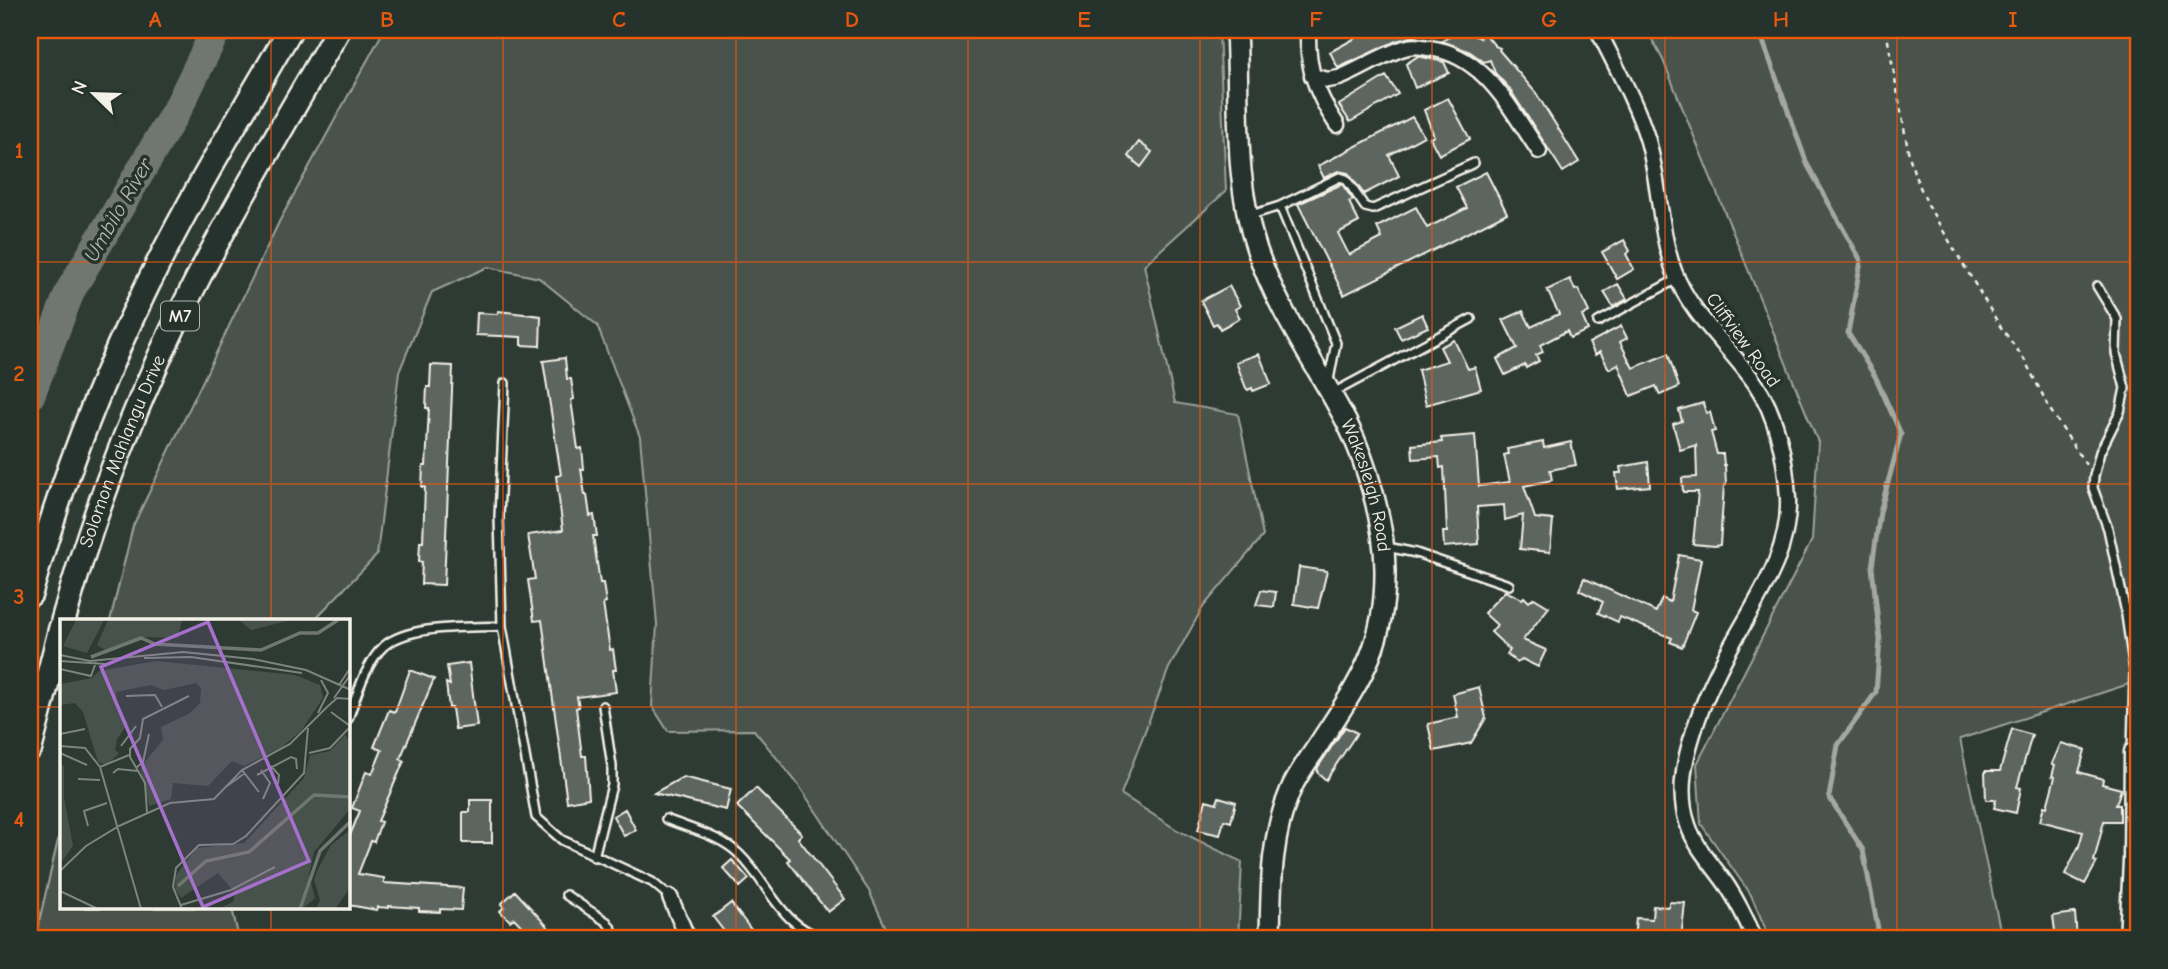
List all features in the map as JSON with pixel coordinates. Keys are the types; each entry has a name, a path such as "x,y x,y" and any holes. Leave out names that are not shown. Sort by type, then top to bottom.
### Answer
{"highway":[{"name":"M7","path":"30,594 83,435 146,287 218,154 290,30"},
{"name":"Solomon Mahlangu Drive","path":"64,619 105,492 160,357 216,243 338,30"},
{"path":"30,748 60,632"}],"main road":[{"name":"Wakesleigh Road","path":"1236,30 1242,169 1247,217 1257,251 1282,308 1348,425 1373,493 1383,546 1384,604 1379,635 1367,667 1292,787 1278,825 1271,879 1270,939"}],"street":[{"path":"1308,30 1312,76 1319,98 1337,125"},
{"name":"Cliffview Road","path":"1598,30 1647,139 1659,191 1666,246 1678,279 1714,333 1756,384 1779,439 1786,474 1786,528 1777,560 1766,586 1708,690 1684,760 1681,792 1688,825 1699,849 1728,887 1755,939"},
{"path":"1312,76 1328,80 1339,78 1411,46 1440,49 1476,66 1489,80 1539,151"},
{"path":"2127,939 2132,751"},
{"path":"670,897 688,939"}],"lane":[{"path":"1247,217 1280,206 1340,177 1346,179 1365,207 1373,209 1474,163"},
{"path":"1280,206 1336,343 1329,391"},
{"path":"1598,323 1678,279"},
{"path":"2097,286 2117,319 2116,353 2124,382 2125,397 2100,452 2094,476 2097,501 2108,529 2118,571 2134,671 2132,751"},
{"path":"1329,391 1471,319"},
{"path":"505,383 499,517 502,626 537,817 562,841 652,882 670,897"},
{"path":"1383,546 1416,554 1509,585"},
{"path":"350,714 364,675 383,646 406,634 502,626"},
{"path":"594,857 612,785 612,766 603,706"},
{"path":"666,819 726,843 740,854 787,918 800,929 826,939"},
{"path":"566,895 607,922 618,939"}],"path":[{"path":"1886,30 1909,155 1929,207 2000,326 2024,359 2051,411 2094,476"}],"shaded area":[{"path":"384,30 1219,30 1226,191 1144,265 1175,403 1238,414 1263,536 1203,607 1169,668 1121,794 1177,830 1242,862 1238,939 891,939 869,891 797,783 754,730 668,731 652,706 657,624 640,437 597,325 539,278 488,267 432,292 399,372 377,555 315,619 110,619 133,526 280,220"},
{"path":"1647,30 2138,30 2138,681 1960,739 2002,939 1770,939 1751,895 1701,824 1697,764 1812,540 1818,442 1663,60"},
{"path":"60,831 60,909 232,909 239,939 35,939"}],"building":[{"path":"1370,30 1433,31 1396,41 1338,68 1330,52"},
{"path":"1461,30 1480,38 1477,30 1482,30 1495,46 1500,48 1536,93 1579,162 1563,172 1509,88 1495,73 1490,60 1484,62 1470,52 1442,41"},
{"path":"1418,56 1444,62 1449,73 1415,88 1406,64"},
{"path":"1386,76 1398,94 1350,122 1339,105"},
{"path":"1448,98 1470,139 1439,155 1430,138 1434,136 1424,110"},
{"path":"1412,117 1424,136 1389,155 1399,176 1364,194 1348,173 1338,171 1324,178 1318,166"},
{"path":"1139,142 1152,152 1141,167 1128,156"},
{"path":"1486,172 1507,213 1344,295 1298,204 1342,184 1353,200 1349,202 1359,222 1338,233 1349,255 1382,238 1377,227 1416,207 1427,228 1467,208 1456,187"},
{"path":"1624,240 1630,251 1626,254 1634,269 1617,279 1602,252"},
{"path":"1570,279 1589,312 1582,316 1588,330 1570,338 1567,331 1540,345 1543,352 1536,355 1539,361 1505,375 1497,359 1517,348 1503,320 1523,311 1531,327 1559,314 1547,290"},
{"path":"1618,284 1627,299 1613,307 1604,292"},
{"path":"1229,286 1240,306 1235,309 1240,318 1220,329 1217,323 1213,325 1201,301"},
{"path":"498,311 541,316 540,346 521,345 521,337 476,335 477,313 498,314"},
{"path":"1422,314 1428,327 1401,339 1395,327"},
{"path":"1621,326 1627,338 1620,342 1633,368 1668,354 1679,387 1660,395 1656,386 1631,396 1618,364 1609,369 1600,352 1595,355 1589,343"},
{"path":"1454,340 1468,369 1475,367 1481,389 1426,405 1418,370 1447,361 1440,347"},
{"path":"1259,354 1271,384 1253,391 1252,388 1248,390 1236,362"},
{"path":"565,358 567,379 571,379 574,399 571,400 578,449 582,448 584,469 581,469 585,495 590,516 594,515 597,536 593,536 606,603 603,604 610,650 613,649 616,670 613,670 616,692 577,697 579,707 576,708 582,756 586,756 589,798 567,802 542,620 534,621 528,580 535,579 528,535 563,530 556,476 561,475 543,361"},
{"path":"431,365 453,366 444,585 421,584 422,562 419,561 420,542 423,542 425,487 422,487 423,466 426,466 429,408 426,408 427,387 430,387"},
{"path":"1703,403 1706,413 1710,412 1715,431 1711,432 1717,454 1723,454 1725,465 1726,485 1720,545 1715,546 1693,544 1698,492 1683,492 1682,478 1697,477 1696,445 1680,450 1673,424 1682,421 1679,410"},
{"path":"1475,435 1479,486 1510,482 1504,455 1508,454 1507,449 1543,442 1544,448 1571,442 1576,465 1550,470 1552,480 1524,486 1535,518 1553,520 1550,552 1520,549 1523,515 1505,520 1504,505 1477,507 1479,544 1444,547 1443,532 1447,532 1444,467 1440,468 1439,457 1413,459 1412,445 1442,442 1441,438"},
{"path":"1648,462 1650,486 1618,489 1616,473 1621,473 1620,467"},
{"path":"1679,555 1701,559 1691,610 1696,612 1682,647 1670,642 1672,638 1620,617 1618,622 1598,613 1603,602 1579,590 1584,578 1656,612 1662,598 1670,602"},
{"path":"1299,567 1327,571 1318,608 1294,604"},
{"path":"1261,590 1276,592 1274,607 1256,605"},
{"path":"1505,591 1522,599 1524,597 1529,602 1534,598 1549,607 1523,640 1546,650 1538,667 1522,659 1517,663 1507,654 1510,650 1491,632 1497,625 1484,613"},
{"path":"469,663 477,726 455,729 452,708 449,708 447,666"},
{"path":"410,670 434,679 400,759 404,761 378,821 381,822 374,842 371,841 358,874 384,878 384,883 463,888 461,910 419,911 419,908 389,906 378,907 377,910 350,905 350,835 360,811 352,808 366,772 372,774 382,750 374,747 389,710 395,712"},
{"path":"1479,687 1486,718 1471,743 1434,751 1428,724 1458,717 1453,694"},
{"path":"1345,727 1357,733 1326,780 1317,772 1318,767"},
{"path":"2012,729 2032,735 2017,787 2021,788 2016,813 1994,808 1996,800 1986,800 1985,771 2000,771"},
{"path":"2061,743 2085,750 2079,772 2103,779 2102,784 2121,789 2116,805 2120,805 2120,821 2104,821 2094,861 2097,862 2085,884 2065,874 2083,832 2040,821 2044,806 2047,807 2055,777 2052,776 2055,765 2052,764"},
{"path":"683,777 731,789 726,810 654,793"},
{"path":"756,788 802,834 798,838 845,899 828,912 788,861 790,859 737,806"},
{"path":"1219,797 1236,802 1231,822 1224,820 1220,835 1198,830 1206,800 1217,803"},
{"path":"470,800 492,800 492,843 463,843 463,812 470,812"},
{"path":"625,809 636,830 624,836 613,816"},
{"path":"732,860 749,879 740,887 723,868"},
{"path":"515,891 559,939 534,939 514,918 510,921 500,911 504,907 501,904"},
{"path":"1669,902 1685,903 1681,939 1634,939 1636,918 1652,919 1653,906 1669,907"},
{"path":"731,903 758,939 730,939 713,917"},
{"path":"2075,913 2077,939 2056,939 2053,916"}],"waterway":[{"name":"Umbilo River","path":"30,395 70,291 180,104 216,30"},
{"path":"1759,30 1807,164 1861,261 1848,333 1876,378 1901,434 1880,512 1872,567 1880,640 1876,692 1838,745 1829,797 1863,850 1879,934 1884,939"}]}
